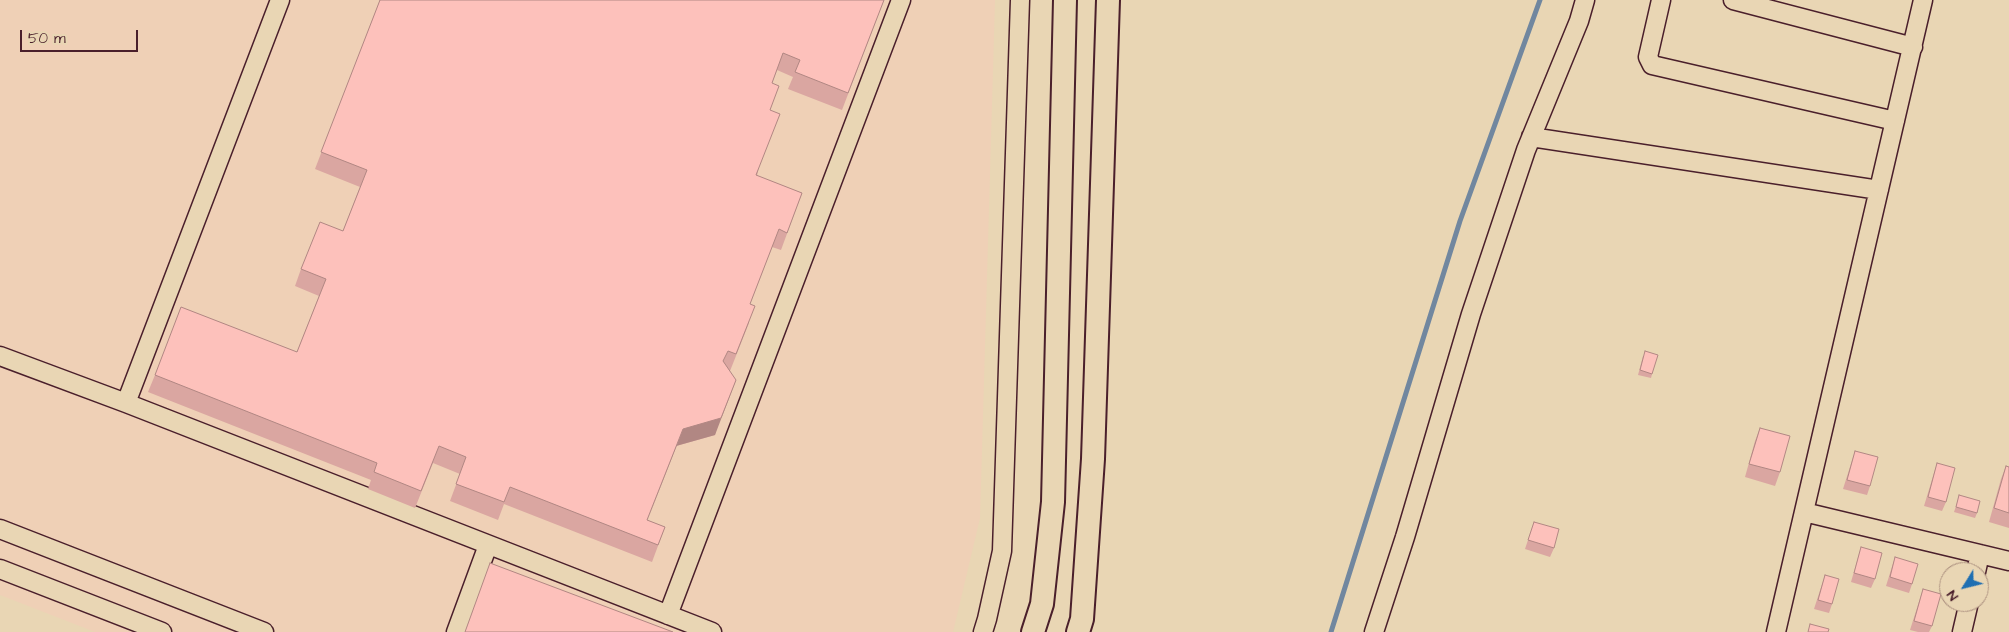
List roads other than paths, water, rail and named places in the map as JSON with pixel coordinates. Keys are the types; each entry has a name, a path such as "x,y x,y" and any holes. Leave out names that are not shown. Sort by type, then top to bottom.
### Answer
{"main road":[{"path":"1033,632 1042,604 1053,502 1065,0"},
{"path":"1078,632 1082,619 1093,459 1108,0"}],"street":[{"path":"126,404 280,0"},
{"path":"668,615 901,0"},
{"path":"983,632 1002,551 1020,0"},
{"path":"1374,632 1405,537 1471,314 1531,137 1579,20 1585,0"},
{"path":"1660,0 1648,57 1652,64 1895,121"},
{"path":"1733,0 1912,47"},
{"path":"1776,632 1924,0"},
{"path":"1531,137 1879,190"},
{"path":"0,356 712,632"},
{"path":"1804,512 2009,561"},
{"path":"0,529 264,632"},
{"path":"456,632 488,545"},
{"path":"1978,562 1980,554"},
{"path":"0,569 162,632"},
{"path":"1962,632 1967,612"}],"waterway":[{"path":"1331,632 1460,221 1540,0"}]}
